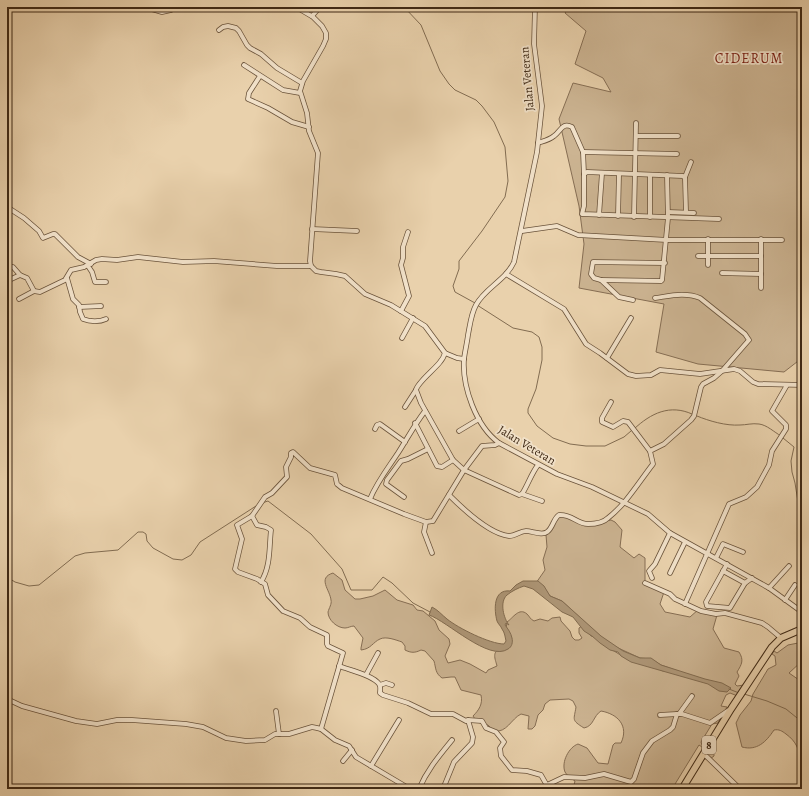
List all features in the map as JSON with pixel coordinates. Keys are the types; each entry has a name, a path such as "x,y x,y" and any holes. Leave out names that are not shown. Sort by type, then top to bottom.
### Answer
{"highway":[{"name":"8","path":"682,789 736,701 772,647 781,638 802,629"}],"street":[{"path":"145,7 162,12 171,10 174,7"},
{"path":"296,7 312,16 325,30 326,36 320,52 302,83 300,93 307,113 310,134 318,153 312,229 311,266"},
{"path":"312,16 320,7"},
{"name":"Jalan Veteran","path":"535,7 534,48 542,101 538,140 522,231 512,267 476,305 472,316 464,360 465,385 479,419 488,433 499,443 538,465 592,487 651,516 670,533 769,588 802,612"},
{"path":"219,30 228,26 236,28 250,48 261,54 277,68 302,83"},
{"path":"244,65 282,90 300,93"},
{"path":"260,76 249,93 248,99 268,108 292,122 309,127"},
{"path":"634,217 636,123"},
{"path":"538,140 548,139 553,136 562,126 570,126 574,130 583,152 584,206 582,214 650,218 719,219"},
{"path":"636,136 678,136"},
{"path":"583,152 677,154"},
{"path":"686,212 685,177 691,162"},
{"path":"584,174 587,172 685,177"},
{"path":"599,215 602,173"},
{"path":"618,216 619,174"},
{"path":"650,175 650,218"},
{"path":"665,263 594,261 592,263 592,274 594,278 601,280 661,281 663,278 665,263 667,240 667,176"},
{"path":"7,206 37,229 43,238 55,234 78,256 90,265 95,282 106,282"},
{"path":"668,212 694,213"},
{"path":"522,231 557,226 576,235 667,240 782,240"},
{"path":"312,229 357,231"},
{"path":"401,311 409,296 401,265 403,258 403,247 408,232"},
{"path":"708,239 708,265"},
{"path":"761,239 761,288"},
{"path":"698,256 761,256"},
{"path":"7,267 15,268 20,275 27,278 34,291 37,293 44,292 67,278 71,270 90,265 99,259 117,260 138,257 183,262 214,261 277,266 311,266 316,271 346,276 365,294 390,304 413,318 430,331 445,353 449,356 464,360"},
{"path":"722,273 761,274"},
{"path":"506,274 564,309 583,341 632,376 651,375 660,370 700,374 736,369 758,384 802,385"},
{"path":"7,281 20,275"},
{"path":"67,278 72,299 79,307 81,317 84,320 106,319"},
{"path":"601,280 619,296 634,300"},
{"path":"19,299 34,291"},
{"path":"650,452 664,444 691,420 694,416 703,384 714,378 722,371 748,342 748,337 745,334 700,298 687,294 655,298"},
{"path":"79,307 101,306"},
{"path":"402,338 413,318"},
{"path":"607,358 631,318"},
{"path":"405,407 416,390 418,384 441,362 445,353"},
{"path":"685,604 729,504 746,497 757,487 769,465 772,451 786,430 786,425 772,411 787,385"},
{"path":"416,390 425,411 453,460 464,470 516,494 522,494 542,501"},
{"path":"449,495 462,509 492,530 502,535 516,535 526,530 545,533 548,532 559,515 568,515 585,524 599,523 608,518 623,503 653,464 650,452 628,422 623,421 613,427 602,422 602,418 611,402"},
{"path":"370,499 377,484 405,442 415,423 425,411"},
{"path":"460,431 479,419"},
{"path":"415,423 435,464 442,467 453,460"},
{"path":"375,429 377,425 380,424 405,442"},
{"path":"321,729 342,653 328,646 327,635 310,627 300,618 283,611 268,595 266,586 262,582 235,569 242,539 237,525 252,516 266,497 272,493 287,477 286,467 291,457 291,453 293,452 310,468 335,475 338,486 404,514 426,522 433,521 464,470 482,446 495,445 499,443"},
{"path":"404,498 386,484 387,480 401,461 428,449"},
{"path":"522,494 532,473 538,465"},
{"path":"252,516 257,525 265,526 271,530 267,570 262,582"},
{"path":"426,522 424,532 432,553"},
{"path":"652,578 649,571 655,564 670,533"},
{"path":"670,573 686,542"},
{"path":"716,558 724,544 743,552"},
{"path":"727,564 706,602 707,606 730,608 745,582 752,578"},
{"path":"769,588 789,566"},
{"path":"723,571 745,582"},
{"path":"645,583 670,594 675,599 701,611 716,614 725,613 762,623 781,638"},
{"path":"786,600 795,585"},
{"path":"366,675 378,654"},
{"path":"339,666 366,675 380,685"},
{"path":"380,685 386,683 392,685"},
{"path":"380,685 382,695 408,703 428,713 453,714 466,721 482,721 488,730 496,732 504,742 500,748 501,756 512,770 527,771 541,775 549,789"},
{"path":"546,785 564,777 586,778 604,774 628,782 633,781 643,753 652,741 673,728 678,714 692,696"},
{"path":"7,698 22,706 76,721 97,724 117,720 132,720 186,724 203,727 226,738 246,741 265,740 279,734 290,734 312,727 321,729 335,740 348,746 356,757 410,789"},
{"path":"660,715 678,714 710,722 731,709"},
{"path":"276,711 279,734"},
{"path":"372,766 399,720"},
{"path":"443,789 454,762 472,743 473,737 468,720"},
{"path":"419,789 430,768 452,740"},
{"path":"343,761 352,750"},
{"path":"704,754 740,789"}],"shaded area":[{"path":"569,7 802,7 802,358 784,372 698,364 656,352 664,304 579,288 584,244 579,206 559,119 573,83 611,92 603,78 575,64 586,31 565,13"},
{"path":"559,515 570,516 585,525 611,520 615,522 622,530 620,547 634,558 639,554 645,558 645,583 664,592 660,604 665,612 690,617 699,609 717,615 713,629 724,648 739,652 742,657 742,662 737,672 739,676 735,684 737,686 748,686 746,691 740,697 730,693 726,695 721,706 727,707 718,723 712,724 701,742 702,745 705,746 708,742 714,748 714,756 710,759 702,759 702,747 699,745 672,789 573,789 575,781 567,775 564,768 567,755 572,748 578,744 587,748 598,763 608,764 613,745 615,743 621,743 623,737 623,726 617,718 601,711 596,715 590,725 584,728 574,719 576,707 573,701 569,699 550,700 545,704 543,710 538,715 535,726 532,729 528,729 529,716 521,714 506,728 494,731 488,725 477,722 473,716 480,707 481,695 461,690 455,677 442,678 437,672 434,661 425,651 421,650 409,652 405,650 405,646 402,642 385,638 378,640 370,647 361,650 363,638 354,626 342,628 331,621 328,615 331,602 325,581 328,575 333,573 342,580 345,590 355,599 373,596 385,590 397,600 413,605 417,610 423,611 435,621 439,630 449,639 450,644 445,656 448,663 460,660 486,673 488,670 497,666 495,654 497,650 509,646 511,639 506,629 507,622 519,612 524,612 534,621 540,619 548,621 552,618 560,617 561,621 570,631 575,640 582,638 579,633 579,628 582,626 591,636 598,638 601,643 627,659 647,664 663,671 668,670 677,672 678,675 678,671 661,665 651,659 640,658 616,647 601,637 562,601 550,596 543,586 536,583 545,570 543,560 547,547 546,535"},
{"path":"523,581 538,581 544,586 550,596 562,601 601,636 623,651 640,658 651,658 661,665 722,683 731,688 727,692 719,691 708,684 631,662 621,656 618,652 610,650 584,631 573,617 562,612 533,589 524,586 507,595 503,602 505,619 509,625 506,623 505,625 511,634 512,643 508,649 500,652 479,646 429,615 432,607 452,623 466,631 491,641 504,644 506,641 504,634 497,622 495,606 496,601 500,593 510,591"},
{"path":"798,643 802,654 802,661 789,673 802,682 802,761 795,743 790,737 779,730 774,730 764,742 757,747 742,747 736,723 740,715 751,701 753,694 768,669 776,665 775,656 772,654 774,651 777,653 788,645"}],"waterway":[{"path":"404,7 421,25 440,71 449,84 455,90 476,100 482,106 494,122 505,147 508,181 505,197 459,261 459,269 453,286 455,292 475,303"},
{"path":"477,305 513,328 532,332 539,337 542,347 542,360 536,389 528,409 528,413 537,426 553,438 570,444 586,446 605,446 624,437 631,431"},
{"path":"634,429 647,418 668,410 684,411 692,414"},
{"path":"697,416 729,425 759,424 768,427 781,436"},
{"path":"783,438 794,447 791,461 792,472 798,502 802,508"},
{"path":"262,503 268,501 311,534 342,569 351,590 372,590 383,577 392,583 413,603 430,612"},
{"path":"7,577 15,582 29,586 39,585 75,556 85,553 118,550 138,532 143,532 146,534 147,541 153,548 173,559 182,560 191,555 200,542 256,506"},
{"path":"729,689 739,693"},
{"path":"744,694 786,709 802,722"}],"district":[{"name":"CIDERUM","path":"749,58"}]}
